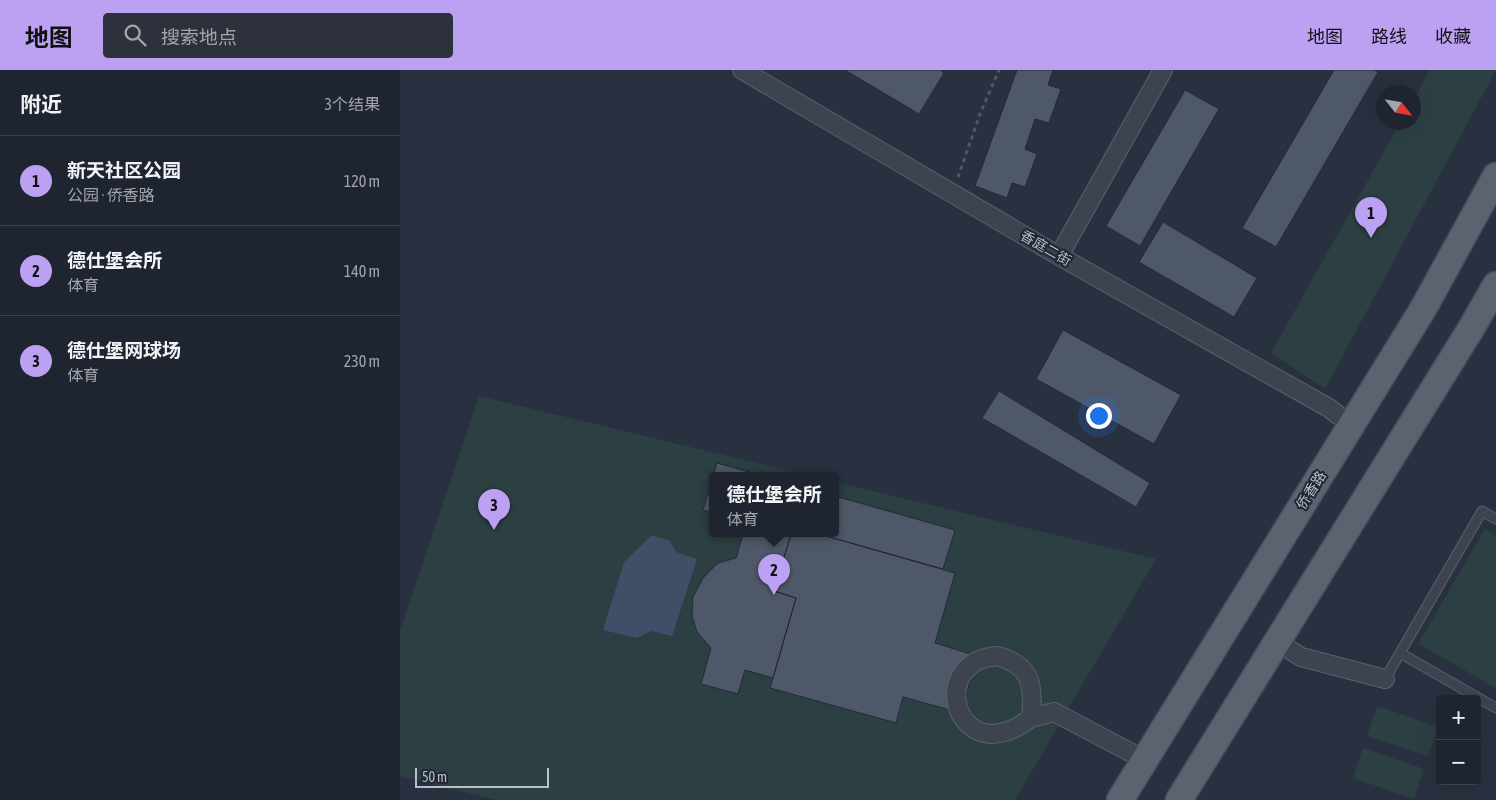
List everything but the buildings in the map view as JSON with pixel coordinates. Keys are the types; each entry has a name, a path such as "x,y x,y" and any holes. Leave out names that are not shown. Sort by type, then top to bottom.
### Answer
{"main road":[{"name":"侨香路","path":"1120,800 1436,287 1496,176"},
{"path":"1178,800 1472,327 1496,285"}],"street":[{"name":"香庭二街","path":"742,70 1059,256 1329,408 1351,426"},
{"path":"1059,256 1163,70"},
{"path":"1276,641 1301,657 1385,679"},
{"path":"1031,718 1033,698 1031,682 1024,670 1010,659 997,656 988,657 970,665 961,675 955,697 957,708 967,724 978,731 999,734 1015,729 1031,718 1054,712 1145,760"}],"lane":[{"path":"1385,679 1482,511 1496,519"},
{"path":"1400,653 1496,708"}],"path":[{"path":"952,193 998,70"}],"shaded area":[{"path":"1430,70 1496,70 1325,389 1271,353 1396,130 1421,130 1421,86"},
{"path":"479,396 794,472 709,472 709,537 839,537 839,483 1156,559 1015,800 496,800 400,776 400,631"},
{"path":"1485,529 1496,536 1496,688 1418,644"},
{"path":"1377,706 1436,726 1436,735 1428,756 1367,736"},
{"path":"1363,748 1424,769 1414,799 1353,778"}],"water":[{"path":"652,535 670,541 676,552 697,559 672,636 651,631 637,638 603,630 624,562"}],"place":[{"name":"新天社区公园","path":"1371,238"},
{"name":"德仕堡网球场","path":"494,530"},
{"name":"德仕堡会所","path":"774,595"}]}
